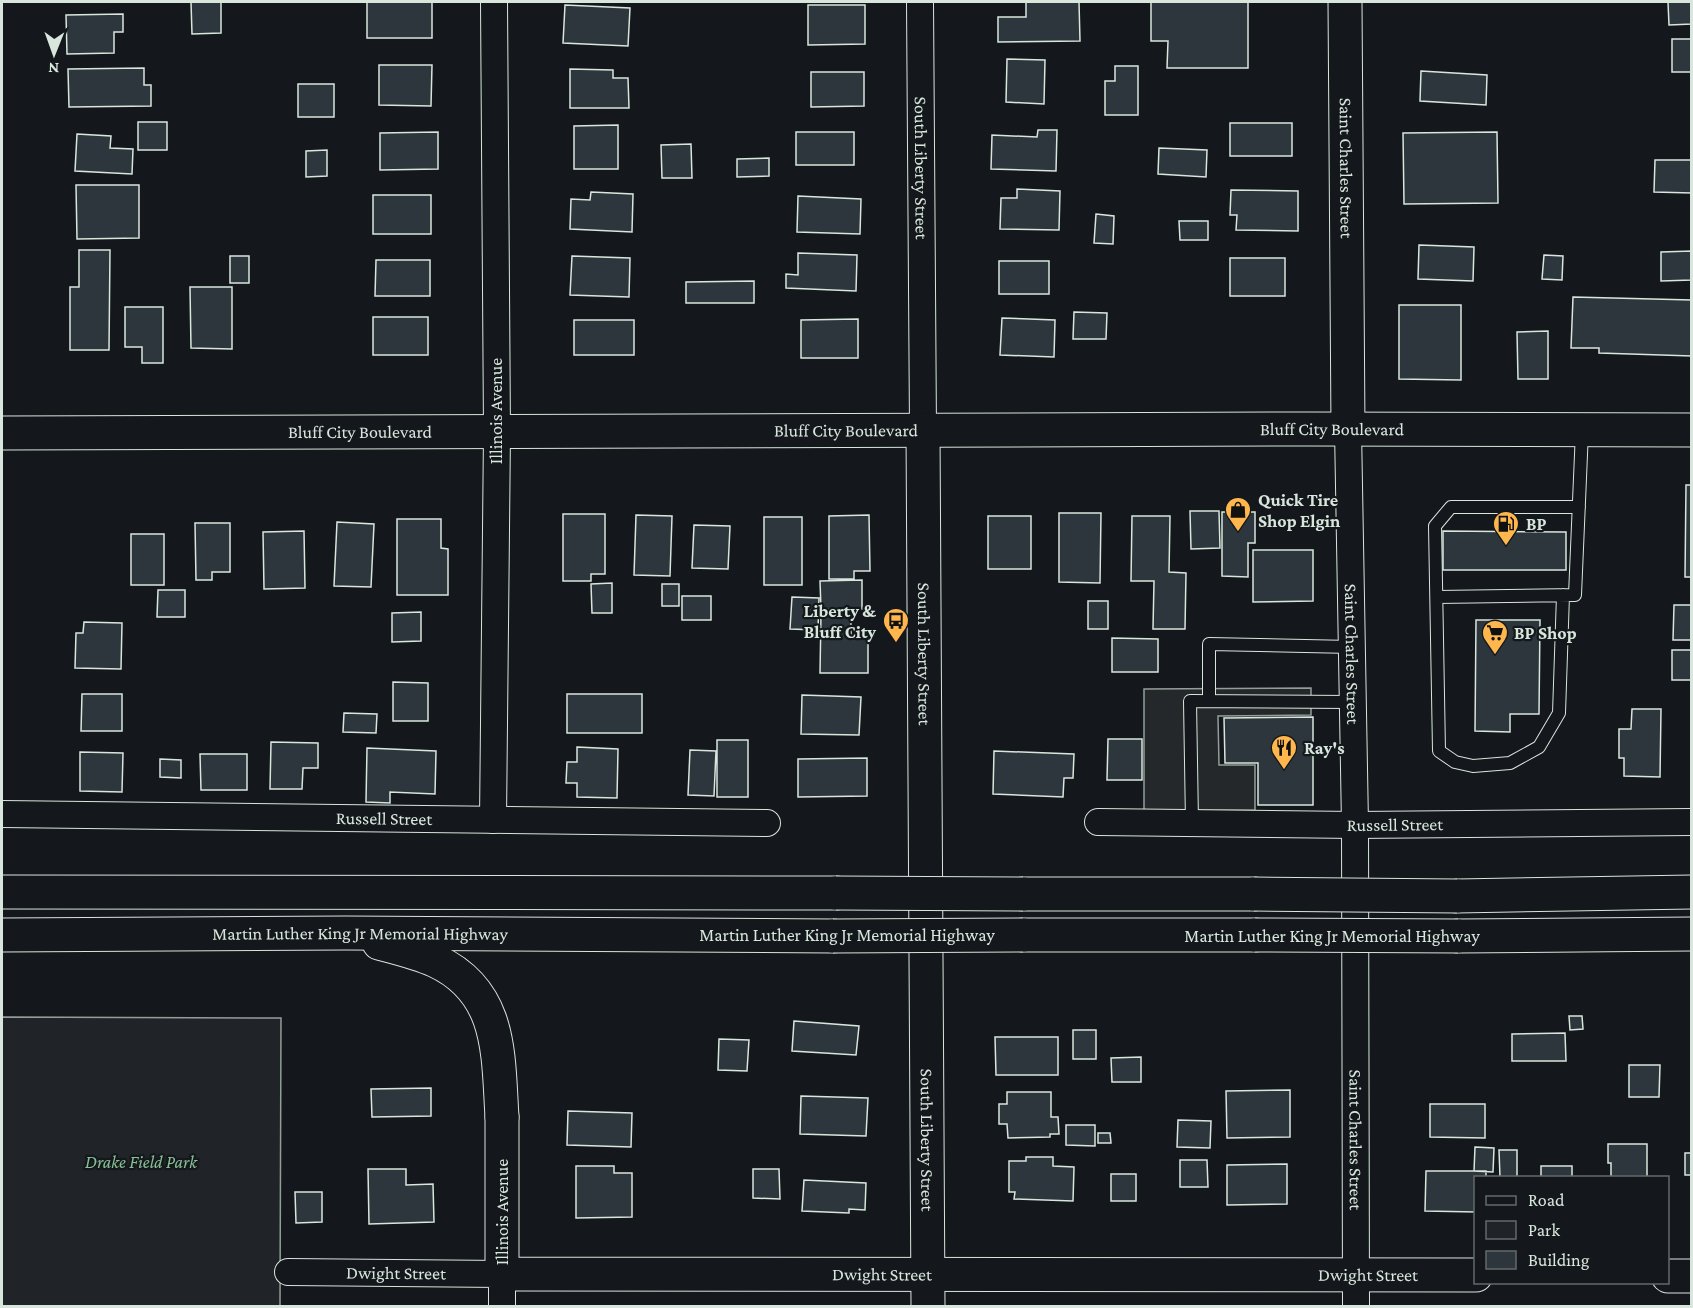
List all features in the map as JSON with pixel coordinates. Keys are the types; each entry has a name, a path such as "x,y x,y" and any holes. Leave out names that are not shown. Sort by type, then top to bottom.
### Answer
{"main road":[{"name":"Saint Charles Street","path":"1345,2 1348,429"},
{"name":"South Liberty Street","path":"923,430 928,1306"},
{"name":"Bluff City Boulevard","path":"2,433 1692,430"},
{"path":"2,892 1457,896 1691,892"},
{"name":"Martin Luther King Jr Memorial Highway","path":"2,935 346,933 1458,936 1692,934"},
{"name":"Illinois Avenue","path":"346,933 435,961 452,970 475,990 486,1006 495,1038 502,1117 502,1274"},
{"name":"Dwight Street","path":"502,1274 1474,1275"},
{"path":"1669,1276 1692,1276"}],"street":[{"name":"Illinois Avenue","path":"493,820 497,432 494,2"},
{"name":"South Liberty Street","path":"920,2 923,430"},
{"name":"Saint Charles Street","path":"1348,429 1354,825 1356,1306"},
{"name":"Russell Street","path":"2,814 767,823"},
{"name":"Russell Street","path":"1098,822 1354,825 1692,822"},
{"name":"Dwight Street","path":"288,1272 502,1274"},
{"name":"Illinois Avenue","path":"502,1274 502,1306"}],"lane":[{"path":"1437,597 1575,595 1582,430"},
{"path":"1563,595 1559,713 1539,747 1510,763 1473,766 1455,762 1439,751 1435,526 1452,507 1579,507"},
{"path":"1209,701 1209,644 1352,647"},
{"path":"1192,822 1190,701 1352,702"}],"green space":[{"name":"Drake Field Park","path":"2,1017 281,1018 280,1306 2,1306"}],"shaded area":[{"path":"1311,688 1311,715 1218,716 1219,765 1255,765 1255,810 1144,811 1144,689"}],"building":[{"path":"191,2 221,2 221,33 192,34"},
{"path":"367,2 432,2 432,38 367,38"},
{"path":"1026,2 1079,2 1080,41 998,42 998,17 1026,17"},
{"path":"1151,2 1248,2 1248,68 1167,68 1168,41 1151,41"},
{"path":"1668,2 1692,2 1692,24 1669,25"},
{"path":"565,5 630,8 628,46 563,43"},
{"path":"808,5 865,5 865,44 808,45"},
{"path":"123,14 123,32 114,32 114,53 67,54 66,15"},
{"path":"1672,39 1692,39 1692,72 1672,72"},
{"path":"1007,59 1045,60 1044,104 1006,102"},
{"path":"379,65 432,65 431,106 379,105"},
{"path":"1115,66 1138,66 1138,115 1105,115 1105,81 1115,81"},
{"path":"144,68 144,85 151,85 151,106 69,107 68,69"},
{"path":"570,69 613,70 613,78 628,78 629,108 570,108"},
{"path":"1421,71 1487,75 1486,105 1420,101"},
{"path":"811,72 864,72 864,106 811,107"},
{"path":"298,84 334,84 334,117 298,117"},
{"path":"138,122 167,122 167,150 138,150"},
{"path":"1230,123 1292,123 1292,156 1230,156"},
{"path":"618,125 618,169 574,169 574,126"},
{"path":"1038,130 1057,130 1056,171 991,169 992,135 1037,137"},
{"path":"438,132 438,169 380,170 380,133"},
{"path":"796,132 854,132 854,165 796,165"},
{"path":"1497,132 1498,203 1404,204 1403,133"},
{"path":"77,134 111,136 110,148 133,149 132,174 75,171"},
{"path":"691,144 692,178 662,178 661,145"},
{"path":"1159,148 1207,150 1206,177 1158,174"},
{"path":"327,150 327,176 306,177 306,151"},
{"path":"769,158 769,176 737,177 737,159"},
{"path":"1655,160 1692,160 1692,193 1654,192"},
{"path":"76,185 139,185 139,238 77,239"},
{"path":"1017,189 1060,191 1059,230 1000,229 1001,198 1017,198"},
{"path":"1231,190 1298,191 1298,231 1236,230 1237,215 1230,215"},
{"path":"591,192 633,194 632,232 570,229 571,199 590,200"},
{"path":"373,195 431,195 431,234 373,234"},
{"path":"798,196 861,199 860,234 797,232"},
{"path":"1096,214 1114,216 1113,244 1094,243"},
{"path":"1179,221 1208,221 1208,240 1180,240"},
{"path":"1419,245 1474,247 1473,281 1418,279"},
{"path":"79,250 110,250 109,350 70,350 70,287 79,287"},
{"path":"1692,251 1692,280 1661,281 1661,252"},
{"path":"798,253 857,255 856,291 786,288 786,274 798,275"},
{"path":"1544,255 1563,256 1562,280 1542,279"},
{"path":"230,256 249,256 249,283 230,283"},
{"path":"572,256 630,258 629,297 570,295"},
{"path":"1230,258 1285,258 1285,296 1230,296"},
{"path":"376,260 430,260 430,296 375,296"},
{"path":"999,261 1049,261 1049,294 999,294"},
{"path":"754,281 754,303 686,303 686,282"},
{"path":"190,287 232,287 232,349 191,348"},
{"path":"1573,297 1692,300 1692,356 1599,353 1599,348 1571,348"},
{"path":"1399,305 1461,305 1461,380 1399,379"},
{"path":"125,307 163,307 163,363 142,363 142,347 125,347"},
{"path":"1074,312 1107,313 1106,339 1073,339"},
{"path":"373,317 428,317 428,355 373,355"},
{"path":"1002,318 1055,320 1054,357 1000,355"},
{"path":"858,319 858,358 801,358 801,320"},
{"path":"574,320 634,320 634,355 574,355"},
{"path":"1548,331 1548,379 1518,379 1517,332"},
{"path":"1686,485 1692,485 1692,577 1685,577"},
{"path":"1190,511 1219,511 1220,548 1191,549"},
{"path":"1222,512 1255,512 1255,543 1248,543 1248,577 1222,576"},
{"path":"1059,513 1101,513 1100,583 1059,582"},
{"path":"563,514 605,514 605,574 591,574 591,581 563,581"},
{"path":"636,515 672,516 670,576 634,575"},
{"path":"869,515 870,571 854,571 854,579 829,579 829,516"},
{"path":"988,516 1031,516 1031,569 988,569"},
{"path":"1132,516 1170,516 1169,572 1186,573 1185,629 1153,629 1154,581 1131,581"},
{"path":"764,517 802,517 802,585 764,585"},
{"path":"397,519 441,519 441,548 448,549 448,595 397,595"},
{"path":"337,522 374,524 371,587 334,586"},
{"path":"195,523 230,523 230,572 212,572 212,580 196,580"},
{"path":"694,525 730,526 728,569 692,568"},
{"path":"304,531 305,588 264,589 263,532"},
{"path":"1443,531 1566,532 1566,570 1443,570"},
{"path":"131,534 164,534 164,585 131,585"},
{"path":"1253,550 1313,550 1313,601 1253,602"},
{"path":"862,580 862,609 821,609 820,581"},
{"path":"612,583 612,613 592,613 591,584"},
{"path":"662,584 679,584 679,606 662,606"},
{"path":"158,590 185,590 185,617 157,617"},
{"path":"682,596 711,596 711,620 682,620"},
{"path":"792,597 819,598 818,630 790,629"},
{"path":"1088,601 1108,601 1108,629 1088,629"},
{"path":"1674,605 1692,605 1692,640 1673,640"},
{"path":"421,612 421,641 392,642 392,613"},
{"path":"821,614 851,615 851,636 868,636 868,673 820,673"},
{"path":"1476,620 1540,620 1539,714 1510,714 1510,732 1475,731"},
{"path":"84,622 122,623 121,669 75,668 76,633 83,633"},
{"path":"1112,638 1158,639 1158,672 1112,672"},
{"path":"1672,650 1692,650 1692,680 1672,680"},
{"path":"393,682 428,683 428,721 393,721"},
{"path":"82,694 122,694 122,731 81,731"},
{"path":"567,694 642,694 642,733 567,733"},
{"path":"802,695 861,697 859,735 801,734"},
{"path":"1632,709 1661,709 1660,777 1624,776 1624,758 1619,758 1619,729 1631,729"},
{"path":"344,713 377,714 376,733 343,732"},
{"path":"1313,717 1313,805 1258,805 1258,763 1225,763 1224,718"},
{"path":"1108,739 1142,739 1142,780 1107,780"},
{"path":"717,740 748,740 748,797 717,797"},
{"path":"271,742 318,743 318,768 303,768 302,789 270,789"},
{"path":"577,747 618,749 617,798 577,797 577,783 566,783 567,762 577,762"},
{"path":"367,748 436,751 435,794 390,792 390,803 366,802"},
{"path":"690,750 716,751 714,796 688,795"},
{"path":"994,751 1074,754 1073,778 1064,778 1063,797 993,794"},
{"path":"80,752 123,753 122,792 80,791"},
{"path":"200,754 247,754 247,790 201,790"},
{"path":"867,758 867,796 798,797 798,759"},
{"path":"160,759 181,760 181,778 160,777"},
{"path":"1569,1016 1582,1016 1583,1029 1570,1030"},
{"path":"794,1021 859,1026 856,1055 792,1051"},
{"path":"1073,1030 1096,1030 1096,1059 1073,1059"},
{"path":"1565,1033 1566,1061 1512,1061 1512,1034"},
{"path":"995,1037 1058,1037 1058,1075 996,1075"},
{"path":"719,1039 749,1040 747,1071 718,1070"},
{"path":"1141,1057 1141,1082 1112,1082 1111,1058"},
{"path":"1629,1065 1660,1065 1659,1097 1629,1097"},
{"path":"431,1088 431,1116 372,1117 371,1089"},
{"path":"1290,1090 1290,1137 1227,1138 1226,1091"},
{"path":"1007,1092 1051,1092 1051,1117 1058,1117 1059,1134 1050,1134 1050,1137 1008,1138 1007,1124 999,1124 999,1104 1007,1104"},
{"path":"801,1096 868,1098 866,1136 800,1134"},
{"path":"1430,1104 1485,1104 1485,1138 1430,1137"},
{"path":"568,1111 632,1113 631,1147 567,1145"},
{"path":"1178,1120 1211,1121 1210,1148 1177,1147"},
{"path":"1066,1125 1095,1125 1095,1146 1066,1145"},
{"path":"1098,1133 1110,1133 1111,1143 1098,1143"},
{"path":"1608,1144 1647,1144 1647,1176 1611,1176 1611,1163 1608,1163"},
{"path":"1475,1147 1494,1148 1493,1172 1474,1171"},
{"path":"1499,1150 1517,1150 1517,1176 1500,1176"},
{"path":"1685,1153 1692,1153 1692,1175 1685,1175"},
{"path":"1026,1157 1053,1157 1053,1166 1074,1167 1073,1201 1014,1199 1015,1192 1009,1192 1009,1161 1026,1161"},
{"path":"1180,1160 1207,1160 1208,1187 1180,1187"},
{"path":"1287,1164 1287,1204 1227,1205 1227,1165"},
{"path":"576,1166 614,1166 614,1173 632,1173 632,1217 576,1218"},
{"path":"1541,1166 1572,1166 1572,1176 1541,1176"},
{"path":"368,1169 406,1169 406,1185 433,1184 434,1222 369,1224"},
{"path":"753,1169 779,1169 780,1199 753,1198"},
{"path":"1426,1171 1486,1171 1486,1176 1474,1176 1474,1212 1425,1211"},
{"path":"1111,1174 1136,1174 1136,1201 1111,1201"},
{"path":"804,1180 866,1183 865,1210 849,1209 849,1213 802,1211"},
{"path":"295,1192 322,1192 322,1222 296,1223"}],"place":[{"name":"Quick Tire Shop Elgin","path":"1238,533"},
{"name":"BP","path":"1506,547"},
{"name":"Liberty & Bluff City","path":"896,644"},
{"name":"BP Shop","path":"1495,656"},
{"name":"Ray's","path":"1284,771"}]}
